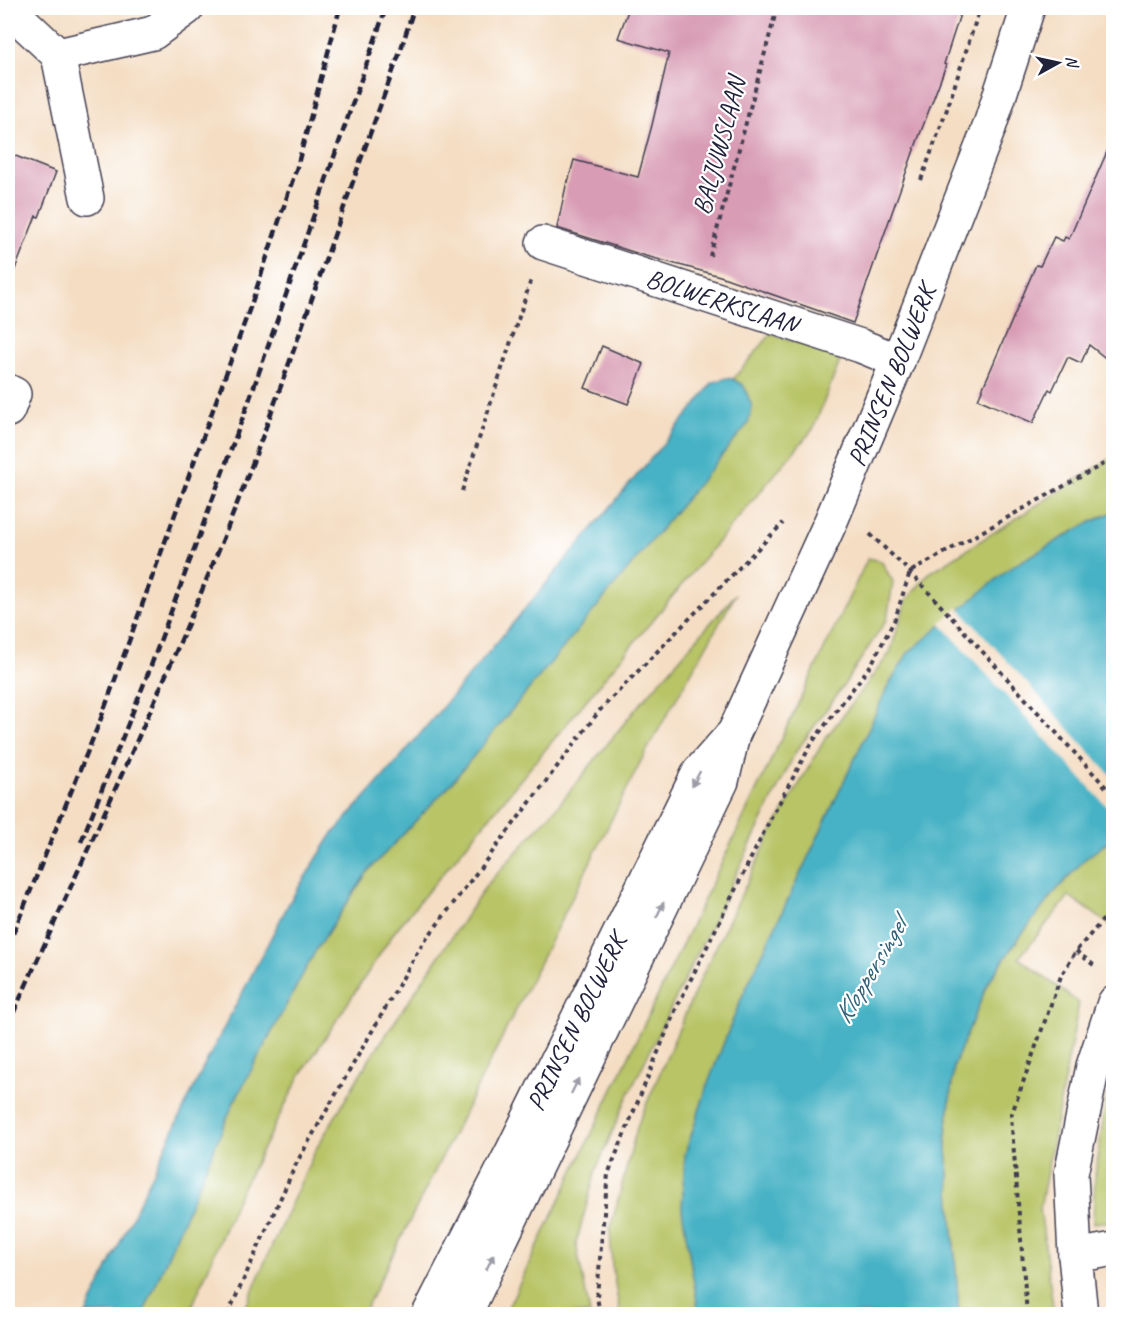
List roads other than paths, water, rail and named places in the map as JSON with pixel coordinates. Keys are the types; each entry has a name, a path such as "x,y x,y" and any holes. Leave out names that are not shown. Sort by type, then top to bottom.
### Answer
{"main road":[{"path":"8,8 58,55 87,198"},
{"path":"58,55 153,33 187,8"},
{"name":"PRINSEN BOLWERK","path":"465,1314 722,781 733,735 831,521 898,361 989,128 1028,8"},
{"name":"BOLWERKSLAAN","path":"543,243 861,346 898,361"},
{"name":"PRINSEN BOLWERK","path":"429,1314 519,1139 699,772 733,735"},
{"path":"1081,1314 1075,1256 1071,1174 1093,1066 1113,1003"},
{"path":"1075,1256 1113,1249"}],"water":[{"path":"726,378 733,379 744,386 752,407 748,424 448,787 368,871 316,950 234,1102 143,1314 86,1314 203,1068 290,901 331,836 399,759 712,383"},
{"name":"Kloppersingel","path":"1113,512 1113,838 1085,859 1052,895 1015,943 988,983 954,1065 946,1135 959,1314 699,1314 682,1209 685,1154 709,1081 741,999 887,688 908,653 1011,567 1085,525"}],"railway":[{"path":"8,946 100,721 252,302 297,167 340,8"},
{"path":"81,842 149,671 250,398 386,8"},
{"path":"8,1025 144,726 221,544 290,361 414,8"}]}
